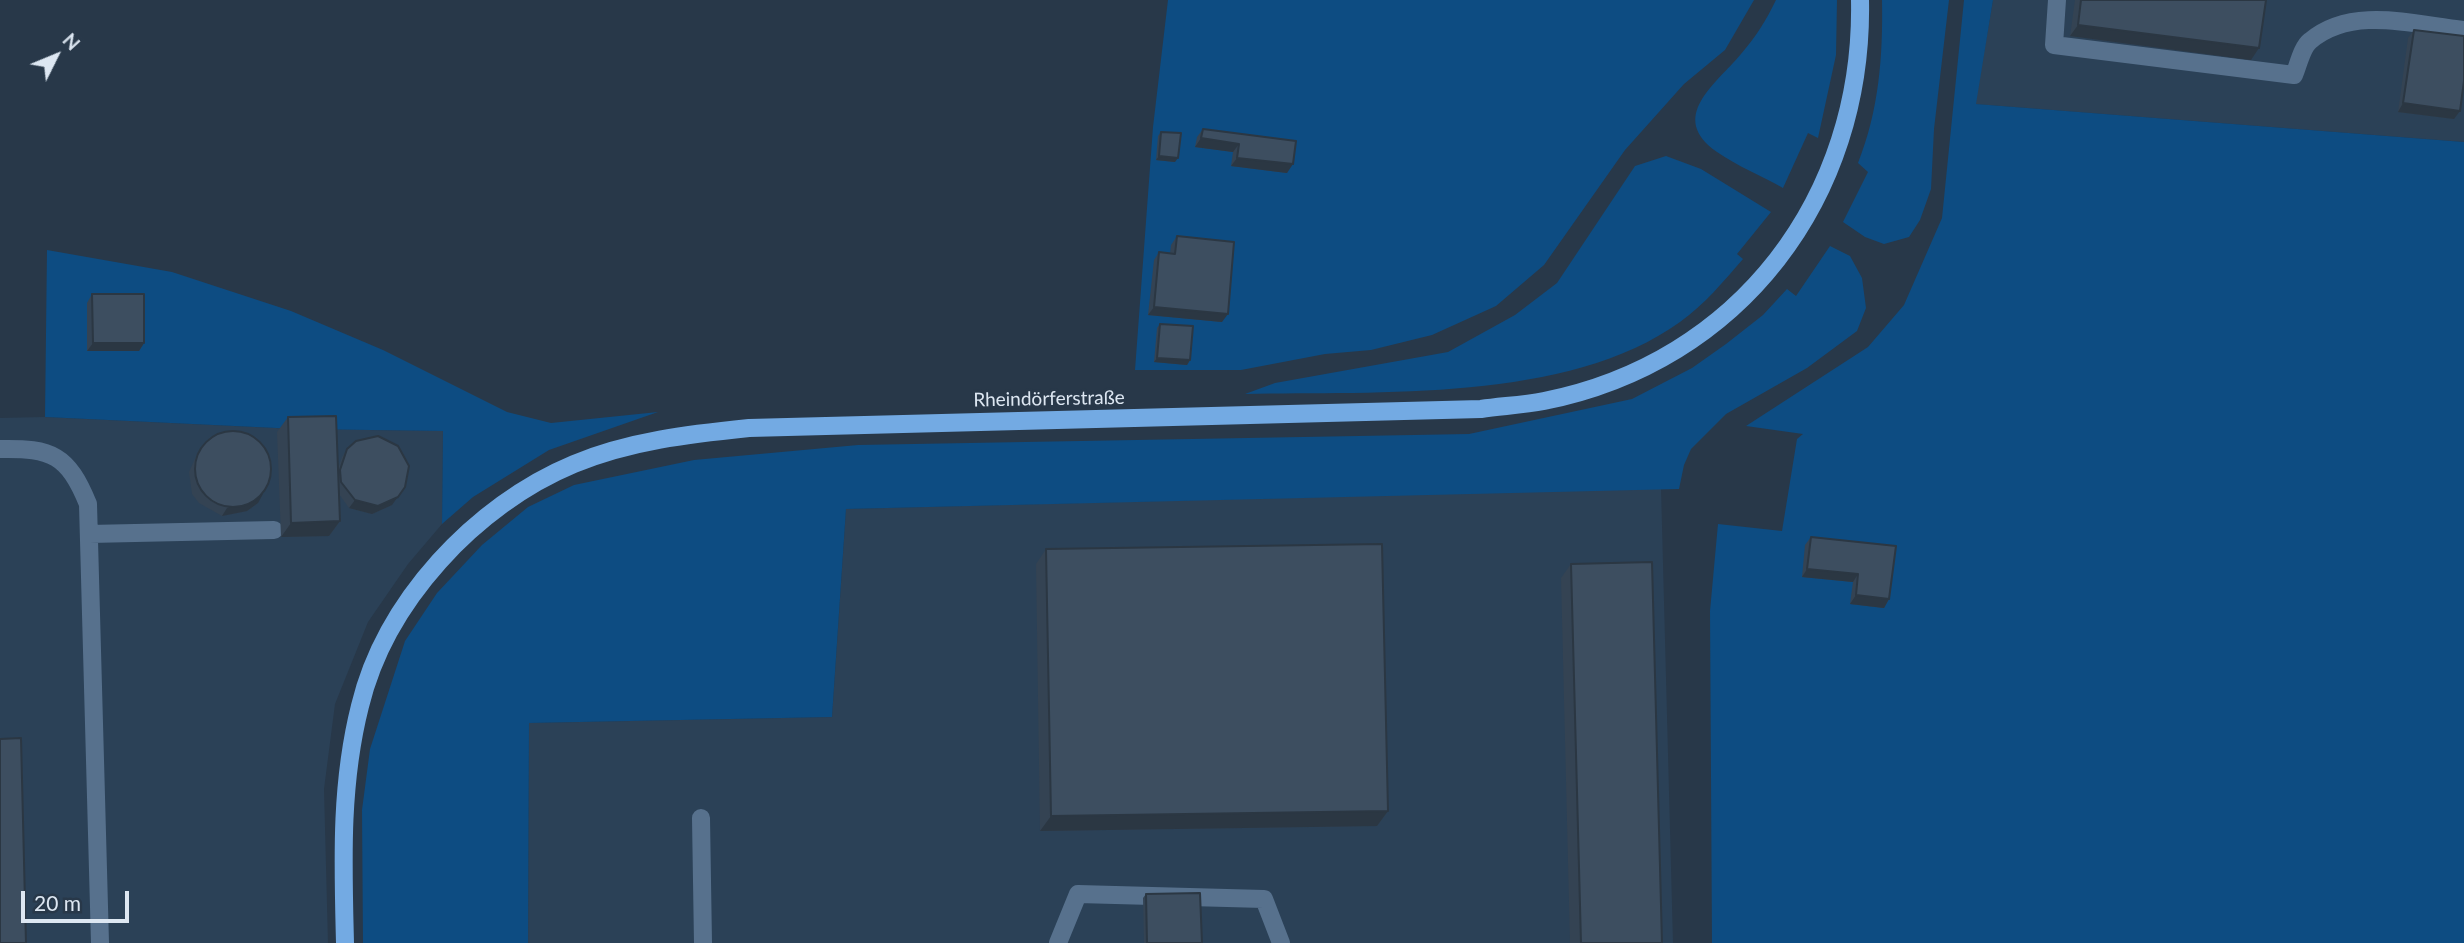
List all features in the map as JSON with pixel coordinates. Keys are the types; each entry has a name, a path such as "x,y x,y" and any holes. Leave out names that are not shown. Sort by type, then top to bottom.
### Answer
{"main road":[{"name":"Rheindörferstraße","path":"345,943 342,819 360,704 376,660 422,583 450,551 498,508 525,490 573,464 624,448 684,435 749,428 1481,409 1544,401 1606,383 1666,355 1721,319 1767,276 1817,199 1839,151 1857,69 1860,0"}],"lane":[{"path":"2057,0 2054,45 2294,75 2308,42 2346,22 2365,19 2464,30"},
{"path":"0,449 33,448 55,456 76,475 88,504 100,943"},
{"path":"89,534 274,530"},
{"path":"701,818 703,943"},
{"path":"1058,943 1078,894 1264,899 1281,943"}],"shaded area":[{"path":"1168,0 1754,0 1725,50 1684,84 1625,150 1544,265 1496,306 1432,335 1371,350 1325,354 1241,370 1135,370 1153,127"},
{"path":"1776,0 1837,0 1836,55 1818,138 1808,133 1783,188 1717,152 1703,139 1696,126 1696,114 1701,101 1751,41"},
{"path":"1882,0 1949,0 1934,129 1931,189 1920,220 1909,237 1884,244 1865,237 1843,222 1868,172 1858,163 1871,123 1878,83"},
{"path":"1964,0 1993,0 1976,104 2464,142 2464,943 1712,943 1710,611 1718,524 1782,531 1797,439 1803,434 1746,426 1868,347 1904,305 1942,218"},
{"path":"1993,0 2464,0 2464,142 1975,104"},
{"path":"1666,156 1701,169 1771,212 1737,254 1743,259 1705,300 1680,322 1635,348 1583,367 1528,380 1470,387 1353,393 1245,394 1275,383 1448,352 1515,315 1557,283 1635,166"},
{"path":"1830,246 1850,256 1862,278 1866,308 1857,331 1807,368 1726,414 1691,449 1684,465 1679,489 846,509 832,717 529,723 528,943 363,943 362,810 370,749 405,641 437,593 482,545 528,507 574,485 694,460 858,445 1469,434 1632,399 1692,368 1763,315 1787,289 1796,296"},
{"path":"47,250 172,272 291,311 383,350 507,412 551,423 658,412 549,450 473,497 442,524 443,431 297,429 45,417"},
{"path":"45,417 297,429 443,431 442,524 408,564 368,622 335,704 324,789 328,943 0,943 0,418"},
{"path":"1661,488 1673,943 528,943 529,723 832,717 846,509"}],"building":[{"path":"2081,0 2266,0 2259,48 2078,25"},
{"path":"2414,30 2464,36 2464,81 2460,111 2403,103"},
{"path":"1203,129 1296,141 1293,164 1237,158 1239,144 1201,138"},
{"path":"1161,132 1181,133 1178,158 1159,156"},
{"path":"1177,236 1234,242 1228,314 1154,307 1159,252 1175,254"},
{"path":"92,294 144,294 144,343 93,343"},
{"path":"1160,324 1193,326 1190,360 1157,358"},
{"path":"336,416 340,521 291,523 288,417"},
{"path":"233,431 248,434 260,442 268,454 271,469 268,484 260,496 248,504 233,507 218,504 206,496 198,484 195,469 198,454 206,442 218,434"},
{"path":"378,436 398,446 409,466 405,487 398,497 378,506 355,500 341,482 340,470 347,449 356,441"},
{"path":"1811,537 1896,546 1889,599 1856,595 1858,574 1807,569"},
{"path":"1382,544 1388,811 1051,816 1046,549"},
{"path":"1652,562 1662,943 1581,943 1571,564"},
{"path":"21,738 26,943 0,943 0,739"},
{"path":"1200,893 1202,943 1147,943 1146,894"}]}
